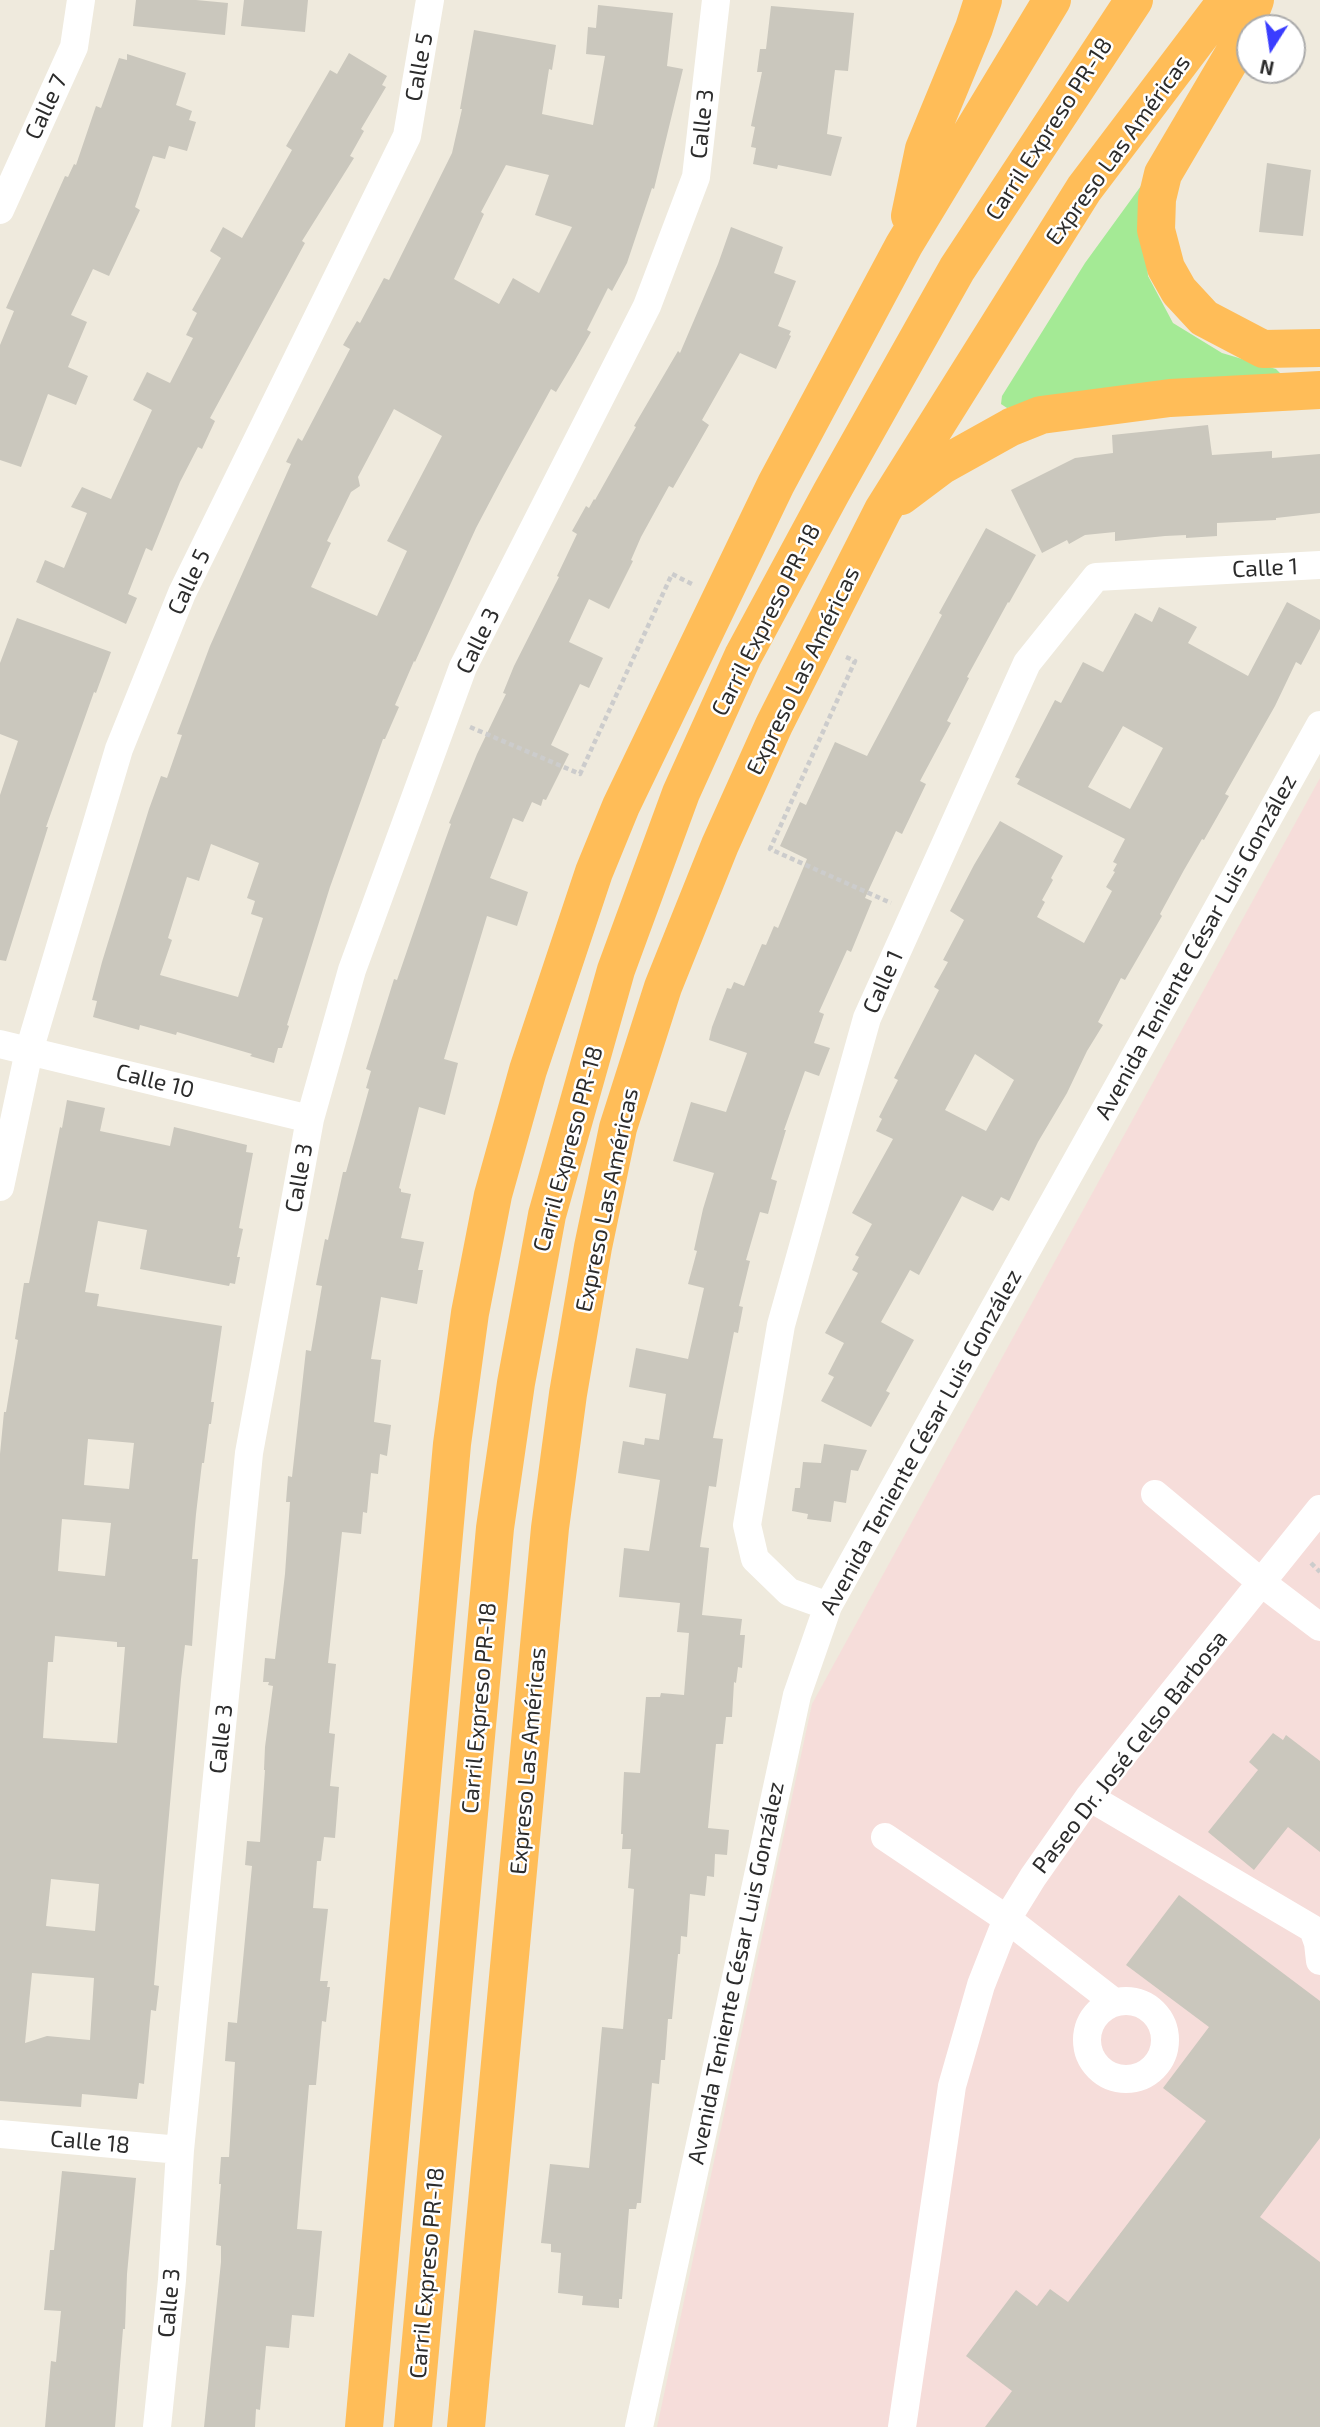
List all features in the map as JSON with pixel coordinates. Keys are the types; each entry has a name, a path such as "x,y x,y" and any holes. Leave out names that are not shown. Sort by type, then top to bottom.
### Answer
{"highway":[{"path":"904,245 924,149 983,0"},
{"path":"364,2427 452,1444 470,1313 493,1195 528,1070 594,872 621,806 776,484 904,245 1052,0"},
{"name":"Carril Expreso PR-18","path":"413,2427 502,1475 547,1215 616,970 681,793 756,633 957,269 1134,0"},
{"name":"Expreso Las Américas","path":"466,2427 550,1528 568,1394 593,1247 618,1128 663,987 720,845 774,725 883,510 1084,189 1227,0"},
{"path":"1255,0 1236,50 1163,174 1157,199 1156,230 1166,268 1178,291 1204,318 1263,349 1320,348"},
{"path":"883,510 941,466 1011,427 1041,415 1170,398 1320,390"}],"street":[{"name":"Calle 7","path":"0,210 9,170 74,47 81,0"},
{"name":"Calle 5","path":"0,1187 29,1051 119,749 182,593 407,136 430,0"},
{"name":"Calle 3","path":"157,2427 172,2280 180,2150 248,1453 310,1119 352,970 463,667 648,306 696,177 716,0"},
{"name":"Calle 1","path":"828,1605 789,1592 755,1559 747,1525 781,1325 867,1018 1027,663 1096,577 1320,565"},
{"name":"Avenida Teniente César Luis González","path":"639,2427 797,1695 828,1605 1320,725"},
{"name":"Calle 10","path":"0,1044 310,1119"},
{"path":"1154,1494 1320,1627"},
{"name":"Paseo Dr. José Celso Barbosa","path":"902,2427 953,2086 981,1985 1007,1919 1032,1877 1089,1797 1320,1509"},
{"path":"1089,1797 1313,1929 1320,1961"},
{"path":"885,1837 1007,1919 1114,2002"},
{"name":"Calle 18","path":"0,2134 180,2150"}],"path":[{"path":"445,716 580,774 672,574"},
{"path":"855,662 770,849 914,913"}],"shaded area":[{"path":"1320,778 1320,2427 657,2427 812,1704"}],"green space":[{"path":"1146,179 1142,206 1148,276 1173,323 1222,353 1276,369 1283,376 1007,408 1001,404 1002,396 1085,263"}],"building":[{"path":"136,0 228,3 225,35 133,26"},
{"path":"244,0 308,0 305,32 241,26"},
{"path":"598,5 673,13 667,66 683,69 654,189 652,188 627,263 612,291 608,288 587,330 591,332 556,392 551,389 504,475 476,528 414,661 395,705 399,707 383,739 330,887 282,1048 278,1048 274,1063 177,1032 176,1035 140,1025 139,1030 93,1017 97,1001 92,1000 102,962 149,809 161,776 167,778 182,735 177,734 210,646 291,464 286,462 298,438 302,441 350,349 343,345 357,321 360,323 384,278 389,280 452,153 474,30 556,45 542,114 593,125 605,56 586,54 588,27 596,28","holes":["506,165 549,175 535,215 572,227 539,293 513,278 499,304 454,279 484,214 481,212","394,409 442,436 387,541 407,551 377,616 311,587 331,543 327,541 351,492 360,486 358,477","211,844 259,863 247,898 255,901 251,914 263,918 238,997 160,975 172,940 168,938 187,877 199,881"]},
{"path":"771,6 854,13 848,71 835,70 827,134 842,137 831,176 778,165 777,169 753,164 756,148 751,147 755,127 751,126 762,72 757,72 760,49 766,49"},
{"path":"349,53 387,76 382,85 386,87 361,129 364,131 350,156 354,158 302,241 305,243 210,418 215,421 202,449 198,447 180,482 152,551 146,548 128,594 137,598 126,624 36,582 45,560 64,568 87,513 71,507 82,487 111,499 152,410 133,400 147,372 170,383 193,338 186,335 197,313 192,310 221,258 210,251 223,227 242,238 292,150 286,146 330,70 337,74"},
{"path":"127,54 186,73 176,105 192,111 189,120 196,122 187,151 169,146 165,159 153,156 135,207 140,210 109,276 93,269 71,315 87,322 68,367 88,376 76,405 48,394 21,467 0,460 0,345 14,311 6,308 65,176 68,177 74,164 76,165 96,106 101,108 119,58 127,60"},
{"path":"1267,163 1311,170 1303,236 1259,232"},
{"path":"731,227 783,247 774,273 796,281 778,326 791,331 791,336 776,369 740,353 702,420 709,425 673,488 669,486 641,537 631,560 633,561 609,609 589,599 569,642 603,658 589,688 580,684 551,745 569,754 546,800 543,799 541,806 532,802 523,822 513,818 490,878 528,892 517,926 487,916 444,1059 458,1063 445,1115 419,1107 399,1188 401,1192 411,1194 401,1238 424,1242 418,1270 423,1270 417,1304 381,1297 371,1359 381,1360 374,1422 391,1425 387,1456 380,1454 378,1474 371,1473 367,1513 363,1512 361,1534 342,1532 328,1663 336,1664 329,1733 335,1734 330,1786 339,1787 335,1838 324,1837 321,1861 317,1861 313,1908 328,1909 320,1981 328,1981 327,1987 330,1987 326,2022 322,2021 316,2085 309,2085 297,2229 322,2231 314,2317 292,2315 289,2348 266,2346 260,2410 256,2409 255,2427 204,2427 221,2262 221,2246 216,2245 221,2157 229,2157 235,2062 225,2061 228,2022 237,2023 252,1866 245,1865 247,1841 260,1842 265,1747 273,1686 268,1685 269,1682 263,1682 265,1658 275,1659 285,1574 290,1502 286,1502 288,1476 292,1477 306,1350 311,1351 322,1286 316,1285 325,1239 328,1240 343,1172 346,1172 369,1089 366,1088 371,1071 366,1069 394,979 397,980 451,824 449,823 477,754 506,694 503,693 514,666 559,577 557,576 577,534 572,531 586,506 589,508 595,500 636,427 634,426 678,351 680,353"},
{"path":"1208,425 1212,455 1272,451 1272,458 1320,454 1320,513 1276,520 1217,523 1217,536 1165,536 1115,541 1115,532 1085,535 1069,544 1067,540 1042,553 1011,490 1075,458 1113,453 1112,435"},
{"path":"986,528 1036,555 967,677 969,678 947,721 951,723 920,781 926,784 902,834 896,831 865,898 872,901 851,952 847,950 819,1012 824,1014 814,1043 830,1048 819,1076 805,1071 784,1130 771,1179 777,1181 768,1214 760,1212 746,1260 750,1261 739,1306 743,1307 738,1333 734,1332 713,1438 723,1439 716,1487 709,1486 700,1547 709,1548 702,1615 742,1619 740,1635 745,1635 742,1668 738,1667 736,1683 734,1682 732,1717 726,1717 723,1744 716,1744 708,1828 729,1830 727,1855 715,1854 714,1877 707,1876 705,1896 690,1894 687,1937 681,1936 672,2019 668,2019 665,2060 661,2060 659,2084 652,2083 641,2203 637,2203 636,2209 629,2209 622,2299 619,2299 619,2308 582,2305 583,2296 558,2293 561,2253 551,2252 551,2244 541,2243 550,2164 589,2168 602,2027 623,2029 634,1889 628,1888 631,1849 622,1849 624,1772 640,1773 646,1697 660,1697 661,1693 684,1695 689,1633 677,1632 680,1603 619,1597 624,1548 649,1551 660,1480 618,1473 623,1441 644,1445 645,1438 659,1440 666,1394 629,1387 636,1348 688,1359 704,1288 688,1284 697,1251 694,1250 703,1209 714,1173 673,1161 691,1102 726,1112 747,1053 709,1040 727,988 731,989 734,982 744,986 762,944 766,945 774,926 778,928 807,859 780,846 800,802 806,805 835,742 867,756 942,615 939,613"},
{"path":"1287,602 1320,620 1320,629 1301,665 1296,662 1275,706 1225,794 1229,796 1184,870 1160,914 1162,916 1125,980 1121,978 1098,1022 1103,1025 1038,1142 1009,1201 1001,1197 993,1211 962,1196 919,1275 910,1270 881,1322 914,1340 886,1391 890,1393 871,1427 821,1401 834,1377 828,1374 844,1343 825,1333 858,1273 852,1270 859,1257 855,1255 872,1224 852,1213 893,1139 876,1131 882,1119 879,1117 898,1080 894,1078 939,990 934,987 948,962 943,960 964,920 950,911 974,865 1000,821 1063,856 1051,878 1053,880 1042,900 1045,902 1037,917 1084,943 1112,891 1106,887 1115,872 1113,871 1117,864 1113,862 1125,839 1017,784 1020,779 1015,777 1055,700 1061,703 1083,662 1103,672 1135,613 1152,622 1159,607 1197,627 1188,643 1248,676","holes":["1123,726 1163,748 1130,809 1088,787","975,1054 1014,1080 986,1131 945,1110"]},
{"path":"17,618 111,652 46,827 6,961 0,960 0,795 18,741 0,734 0,663"},
{"path":"67,1100 105,1108 100,1131 170,1146 174,1127 247,1145 246,1152 253,1153 239,1228 243,1229 235,1284 230,1283 229,1286 140,1269 147,1230 98,1221 85,1292 99,1294 97,1306 222,1326 211,1402 214,1402 211,1424 202,1463 196,1514 192,1559 198,1559 192,1646 185,1645 181,1679 154,1985 159,1986 156,2011 151,2010 144,2084 139,2083 137,2099 82,2094 81,2107 0,2101 0,1454 24,1283 29,1283 60,1127 62,1128","holes":["88,1439 134,1443 129,1489 84,1485","62,1519 111,1523 105,1576 58,1571","55,1636 117,1642 117,1647 125,1647 117,1743 43,1738 48,1662 53,1662","51,1879 99,1884 95,1931 46,1926","32,1973 94,1978 90,2040 47,2036 25,2043"]},
{"path":"824,1444 867,1450 858,1471 851,1470 846,1503 834,1501 831,1522 807,1519 808,1514 792,1511 795,1488 800,1488 803,1462 821,1463"},
{"path":"1273,1733 1283,1740 1286,1735 1320,1761 1320,1852 1288,1827 1254,1870 1208,1832 1258,1770 1249,1762"},
{"path":"1179,1895 1320,2001 1320,2138 1260,2217 1320,2262 1320,2427 985,2427 1012,2391 966,2356 1016,2290 1037,2306 1050,2289 1068,2302 1206,2121 1163,2088 1209,2027 1126,1965"},
{"path":"62,2171 136,2178 115,2427 45,2427 51,2361 56,2362 61,2311 44,2310 50,2250 54,2250"}]}
